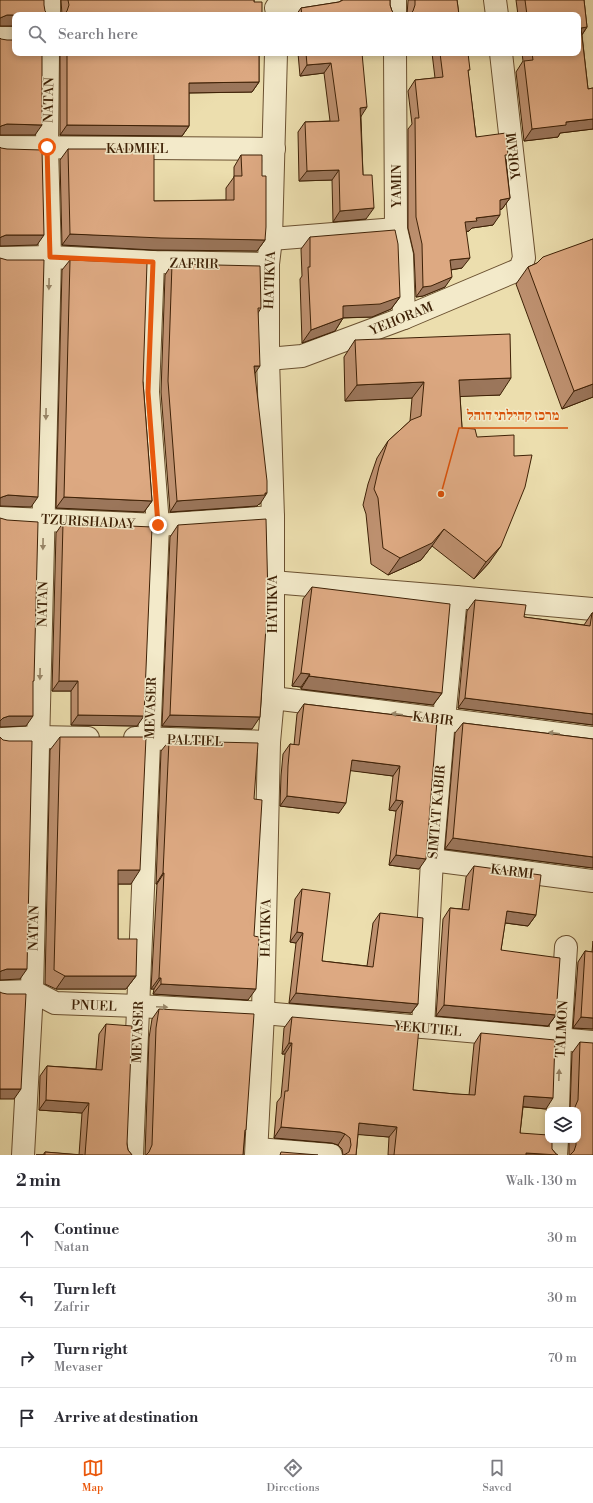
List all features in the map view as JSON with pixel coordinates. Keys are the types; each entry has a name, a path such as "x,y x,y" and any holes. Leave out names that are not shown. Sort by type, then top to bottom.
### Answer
{"street":[{"path":"49,0 49,12"},
{"path":"276,8 330,0"},
{"path":"394,0 395,12"},
{"path":"495,0 497,12"},
{"path":"0,38 12,38"},
{"name":"NATAN","path":"23,1155 32,991 50,257 47,147 48,56"},
{"name":"HATIKVA","path":"256,1152 263,1013 269,742 273,698 273,517 268,359 268,264 271,239 276,56"},
{"name":"YAMIN","path":"395,56 396,229 402,255 404,318"},
{"name":"YORAM","path":"501,56 524,258"},
{"name":"KADMIEL","path":"0,147 274,149"},
{"path":"271,239 396,229"},
{"name":"ZAFRIR","path":"0,258 50,257 153,262 268,264"},
{"name":"YEHORAM","path":"268,359 302,356 404,318 520,269 524,258"},
{"name":"MEVASER","path":"132,1155 148,738 158,525 148,392 153,262"},
{"name":"TZURISHADAY","path":"0,518 158,525 273,517"},
{"path":"272,582 456,596 593,609"},
{"name":"SIMTAT KABIR","path":"423,1028 432,860 456,596"},
{"name":"KABIR","path":"273,698 593,738"},
{"name":"PALTIEL","path":"2,739 38,737 148,738 269,742"},
{"name":"KARMI","path":"432,860 593,881"},
{"name":"TALMON","path":"558,1107 560,1040 566,947"},
{"name":"PNUEL","path":"0,992 32,991 55,1003 263,1013"},
{"name":"YEKUTIEL","path":"263,1013 593,1042"},
{"path":"556,1155 557,1143"},
{"path":"256,1152 330,1155"}],"building":[{"path":"0,0 44,0 46,12 12,12 12,15 7,15 0,18"},
{"path":"68,0 254,0 254,2 262,2 262,12 66,12 69,5"},
{"path":"343,0 390,0 390,5 393,12 302,12 301,8 339,2"},
{"path":"415,0 457,0 459,12 412,12 415,5"},
{"path":"525,0 584,0 587,27 581,28 581,12 527,12"},
{"path":"581,28 588,89 593,88 593,119 566,122 566,125 532,129 524,61 533,60 532,56 581,56"},
{"path":"0,38 12,40 12,56 42,56 42,125 7,124 0,127"},
{"path":"67,56 259,56 259,82 189,83 189,126 67,125"},
{"path":"306,56 362,56 367,107 360,108 363,175 372,175 374,208 340,211 339,170 307,171 305,122 339,121 331,63 307,65"},
{"path":"440,56 468,56 470,70 468,70 476,137 506,133 508,155 505,155 510,198 500,200 500,215 476,218 477,221 465,222 470,258 450,260 452,277 431,286 423,287 422,244 416,217 415,118 419,118 415,80 443,77"},
{"path":"0,147 7,149 42,150 44,235 6,235 0,238"},
{"path":"68,149 154,149 154,201 234,200 234,176 242,176 241,155 262,155 262,176 266,176 265,240 70,234"},
{"path":"395,230 398,244 400,297 380,304 343,306 343,318 311,330 308,267 310,267 310,237"},
{"path":"593,239 593,384 574,391 528,267 537,263 543,257"},
{"path":"0,258 7,260 44,260 38,497 8,495 0,498"},
{"path":"70,260 147,263 143,382 152,501 64,497"},
{"path":"172,264 260,266 261,308 258,308 260,366 254,366 267,481 267,493 265,493 265,495 177,501 168,381"},
{"path":"510,334 511,378 459,380 462,428 475,429 477,437 514,435 514,456 532,455 525,487 501,546 486,562 444,529 432,543 400,558 383,548 378,498 374,489 379,467 388,441 411,420 421,416 424,382 357,385 355,340"},
{"path":"0,518 7,520 38,522 33,716 9,716 0,721"},
{"path":"266,519 268,597 260,717 170,715 178,525"},
{"path":"63,523 152,527 144,716 78,715 78,681 59,681"},
{"path":"312,587 450,604 442,693 309,676 310,674 301,673"},
{"path":"475,600 526,605 524,617 590,626 593,613 593,714 465,698"},
{"path":"304,704 437,720 426,859 396,855 403,801 396,800 400,766 352,760 346,803 287,796 290,744 299,745"},
{"path":"463,723 593,739 593,857 453,838"},
{"path":"0,737 3,740 9,741 32,741 27,969 7,969 0,972"},
{"path":"60,737 146,737 140,870 118,870 118,939 137,939 136,976 65,976 54,970"},
{"path":"169,741 258,743 254,799 262,800 254,936 259,937 256,989 161,984 161,978 159,978"},
{"path":"474,866 541,875 536,915 507,911 501,950 560,958 556,1015 444,1005 450,908 469,910"},
{"path":"302,889 330,893 322,961 373,967 380,913 423,918 418,1004 296,993 303,933 297,932"},
{"path":"585,951 593,952 593,1018 581,1017"},
{"path":"0,992 7,994 26,994 21,1089 0,1089"},
{"path":"159,1009 254,1014 243,1155 146,1155 152,1145 156,1028"},
{"path":"292,1017 419,1028 413,1090 475,1095 481,1033 555,1040 553,1098 524,1096 520,1133 545,1135 545,1143 552,1143 552,1149 558,1155 526,1153 526,1155 394,1155 397,1127 359,1123 356,1155 344,1155 349,1152 351,1145 350,1138 345,1134 340,1132 281,1127 285,1091 288,1091 292,1043 289,1043"},
{"path":"106,1024 132,1026 127,1144 128,1150 132,1155 85,1155 89,1103 46,1100 47,1066 102,1070"},
{"path":"580,1042 593,1043 593,1155 570,1155 574,1151 576,1143 581,1143 581,1107 575,1107 578,1100"},
{"path":"45,1152 83,1155 45,1155"},
{"path":"281,1152 318,1155 280,1155"}],"place":[{"name":"מרכז קהילתי דוהל","path":"441,494"}],"route":[{"path":"47,147 50,257 153,262 148,392 158,525"}]}
